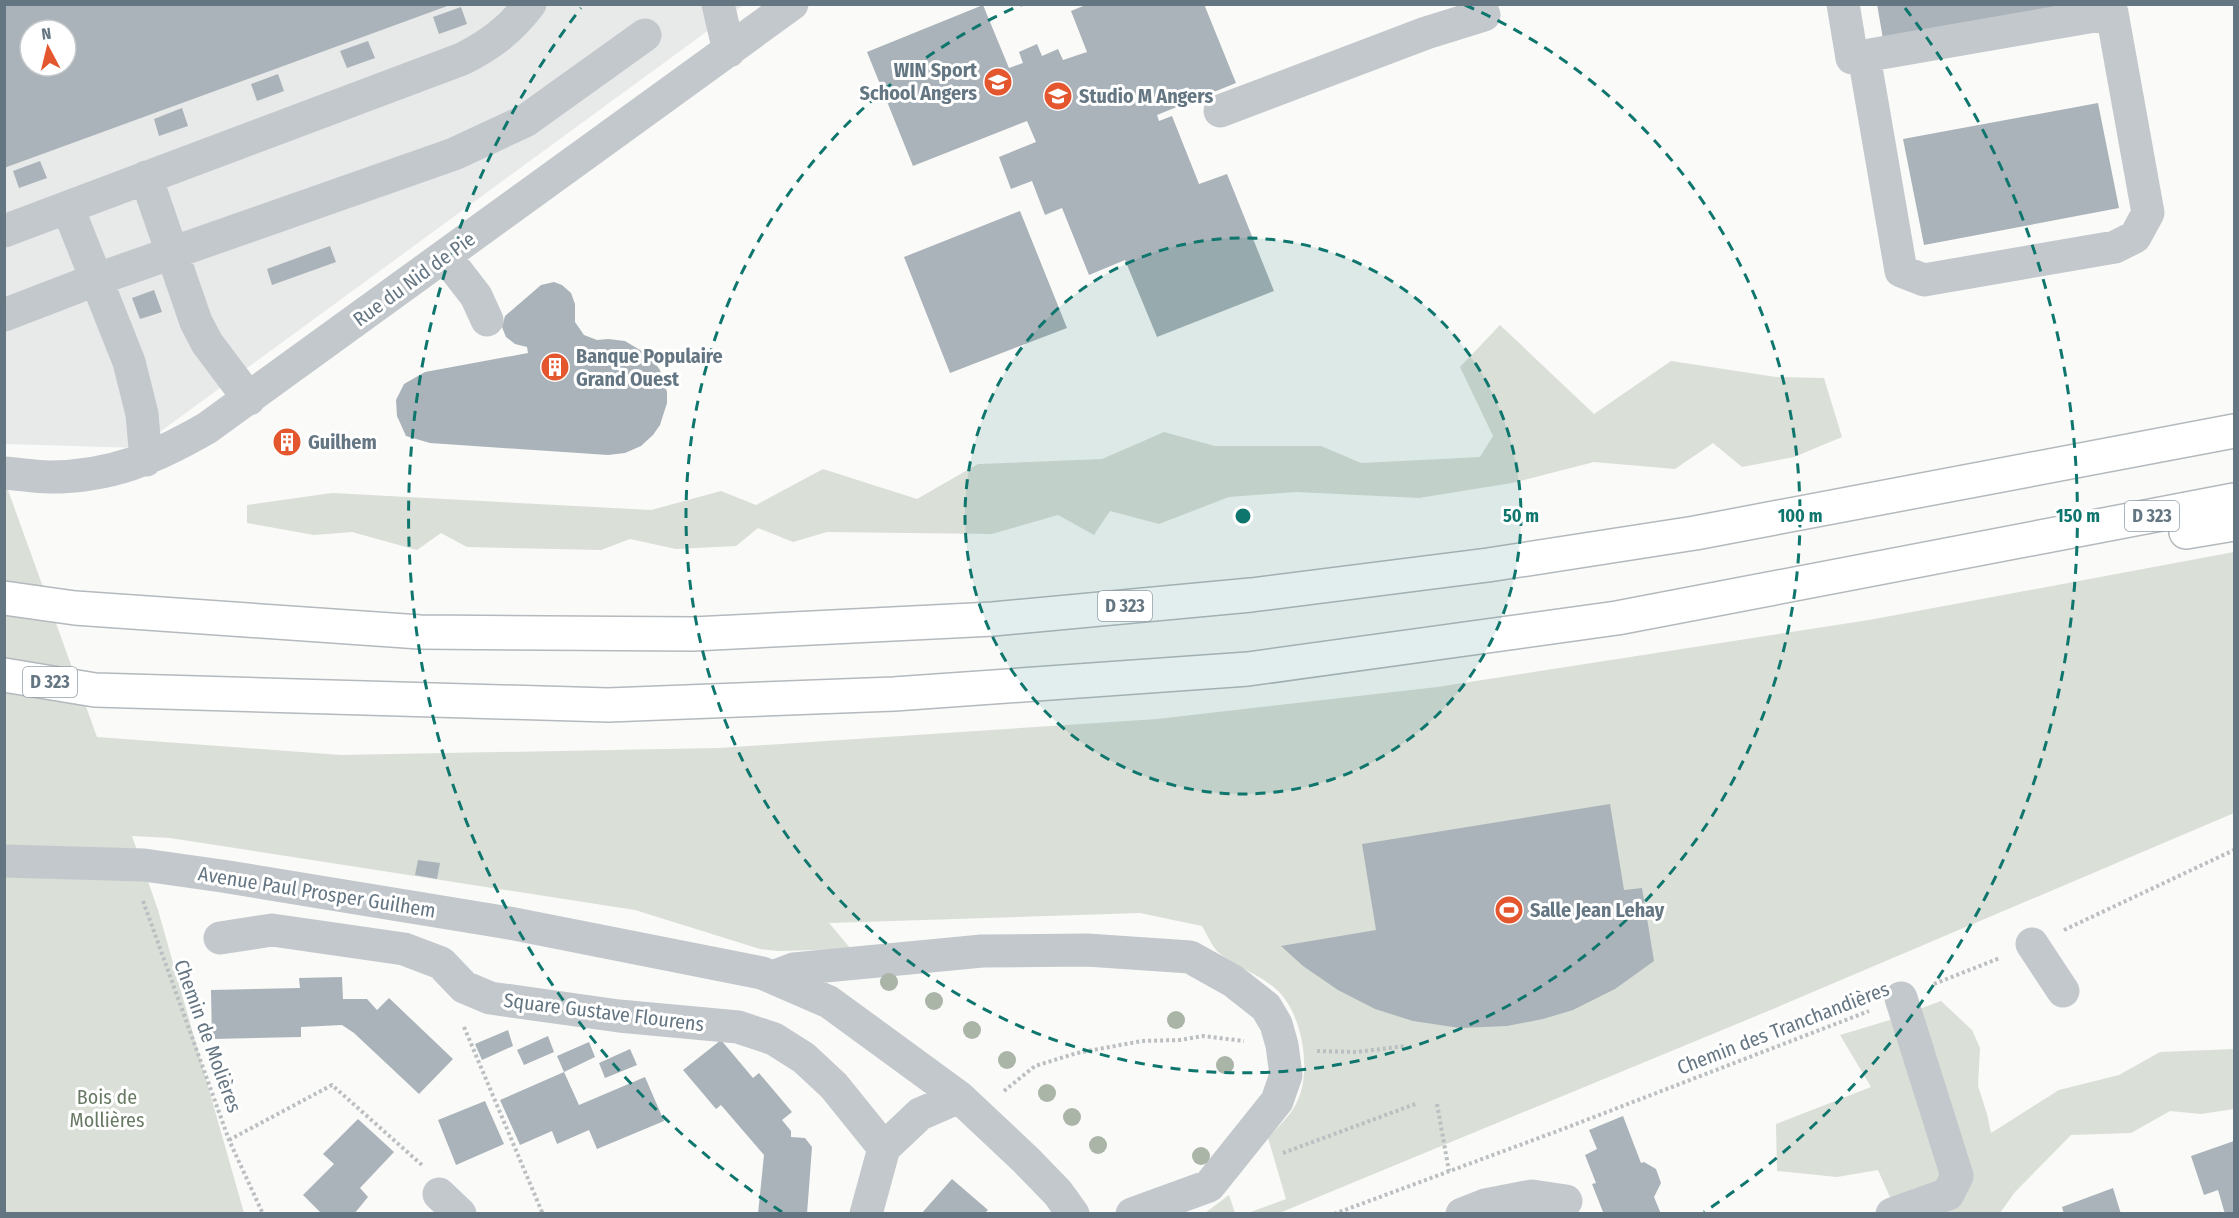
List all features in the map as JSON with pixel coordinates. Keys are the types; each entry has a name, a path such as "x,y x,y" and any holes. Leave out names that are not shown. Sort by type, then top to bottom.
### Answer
{"highway":[{"name":"D 323","path":"4,598 75,608 420,632 693,634 993,619 1251,595 1511,562 1695,533 2235,431"},
{"name":"D 323","path":"4,675 95,690 608,705 894,694 1248,669 1617,618 2235,500"},
{"path":"2070,533 2180,533 2235,524"}],"street":[{"path":"4,231 462,59 491,44 519,18 530,4"},
{"path":"718,4 729,51"},
{"name":"Rue du Nid de Pie","path":"4,473 49,477 82,476 115,470 146,460 207,428 792,4"},
{"path":"1220,111 1426,33 1484,15 1478,4"},
{"path":"1843,4 1852,58 2112,13 2148,213 2135,237 2115,247 1924,280 1900,271 1864,56"},
{"path":"4,315 95,280 454,154 525,121 645,35"},
{"path":"146,177 196,322 207,343 249,399"},
{"path":"68,208 129,362 142,414 146,460"},
{"path":"445,256 476,296 487,320"},
{"name":"Avenue Paul Prosper Guilhem","path":"4,861 124,864 222,876 509,923 762,973 829,1002 959,1097 1026,1160 1058,1193 1073,1214"},
{"name":"Square Gustave Flourens","path":"220,938 272,930 404,949 441,963 464,987 490,998 608,1015 738,1027 774,1039 804,1058 834,1086 884,1148"},
{"path":"2032,944 2062,991"},
{"path":"773,977 794,969 982,951 1087,950 1190,957 1233,981 1266,1007 1275,1024 1282,1045 1286,1075 1277,1101 1209,1186 1132,1214"},
{"path":"1892,1214 1948,1194 1957,1176 1901,998"},
{"path":"866,1214 884,1148 920,1114 959,1097"},
{"path":"1462,1214 1485,1206 1532,1196 1566,1201"}],"path":[{"name":"Chemin des Tranchandières","path":"1334,1214 1901,998 2032,944 2235,850"},
{"name":"Chemin de Molières","path":"142,898 229,1140 263,1214"},
{"path":"464,987 457,1009 542,1212 540,1214"},
{"path":"1001,1094 1035,1066 1077,1053 1142,1041 1180,1040 1203,1036 1322,1052 1356,1052 1406,1046"},
{"path":"229,1140 332,1085 425,1168 449,1204"},
{"path":"1246,1139 1272,1157 1418,1103"},
{"path":"1437,1104 1449,1171"}],"shaded area":[{"path":"5,5 743,5 138,448 5,444"}],"green space":[{"path":"1500,325 1594,414 1671,361 1776,377 1824,378 1842,437 1794,457 1742,467 1713,443 1675,469 1594,462 1512,483 1419,498 1296,492 1229,497 1159,524 1110,511 1094,535 1058,515 992,534 827,532 793,542 758,528 736,546 676,549 630,539 601,550 467,547 441,533 417,550 352,532 314,535 247,523 247,505 332,493 651,510 721,491 756,505 823,469 917,499 978,464 1102,459 1164,432 1215,446 1321,446 1361,463 1480,457 1493,436 1460,367"},
{"name":"Bois de Mollières","path":"4,479 97,737 341,755 719,748 1157,719 1437,687 1869,620 2234,552 2234,813 1773,1009 1277,1214 1248,1213 1286,1199 1268,1138 1291,1112 1302,1090 1304,1060 1299,1028 1286,1000 1277,990 1219,953 1202,926 1140,913 829,923 851,949 779,951 760,949 635,910 170,838 132,836 158,910 244,1213 5,1213"},
{"path":"1941,1001 1972,1030 1980,1048 1978,1086 1991,1133 2059,1090 2119,1075 2160,1052 2234,1049 2234,1109 2201,1114 2170,1111 2131,1133 2071,1135 2015,1192 2000,1213 1897,1213 1878,1170 1837,1177 1777,1171 1776,1124 1871,1087 1840,1035"},
{"path":"1229,1195 1235,1213 1205,1213"}],"building":[{"path":"4,4 450,5 4,168"},
{"path":"1088,4 1204,4 1236,83 1157,115 1159,121 1172,116 1199,184 1227,174 1274,291 1157,337 1125,260 1089,275 1062,208 1045,215 1032,181 1011,189 999,157 1036,142 1027,121 913,166 867,52 983,5 1009,68 1023,63 1019,52 1037,44 1042,56 1058,49 1063,60 1087,52 1071,11"},
{"path":"1877,4 2070,4 1883,39"},
{"path":"461,7 467,24 439,34 433,17"},
{"path":"368,41 375,58 347,68 340,51"},
{"path":"278,74 284,91 257,101 251,84"},
{"path":"2098,103 2119,208 1924,245 1903,139"},
{"path":"182,108 188,126 159,136 154,119"},
{"path":"40,161 47,178 19,188 13,171"},
{"path":"1020,211 1067,328 950,373 904,257"},
{"path":"330,246 336,262 272,285 267,269"},
{"name":"Banque Populaire Grand Ouest","path":"554,282 562,285 571,293 575,304 575,322 584,335 597,340 625,341 650,356 660,370 667,392 667,403 660,425 653,435 641,446 625,453 608,455 430,443 406,436 397,416 396,400 404,384 425,372 528,353 527,347 515,344 506,337 502,327 505,316 541,285"},
{"path":"154,290 162,312 140,319 132,298"},
{"name":"Guilhem","path":"291,430 300,441 283,453 275,443"},
{"name":"Salle Jean Lehay","path":"1610,804 1624,890 1642,888 1654,961 1615,989 1573,1010 1507,1026 1460,1028 1413,1021 1375,1009 1338,990 1303,966 1281,946 1376,930 1362,844"},
{"path":"418,860 440,863 437,879 415,875"},
{"path":"342,977 343,999 367,999 377,1010 389,998 453,1059 419,1094 354,1033 342,1025 301,1027 301,1037 212,1039 211,990 300,988 299,978"},
{"path":"508,1030 513,1046 482,1060 475,1044"},
{"path":"548,1036 554,1052 524,1065 517,1050"},
{"path":"721,1040 753,1078 759,1073 792,1112 782,1120 791,1131 791,1137 805,1138 812,1147 807,1214 758,1214 764,1155 721,1105 716,1109 683,1070"},
{"path":"589,1042 595,1057 564,1072 557,1056"},
{"path":"630,1049 637,1065 605,1078 599,1063"},
{"path":"564,1072 579,1105 645,1077 664,1121 597,1149 589,1130 557,1144 552,1131 520,1145 500,1100"},
{"path":"485,1101 504,1144 456,1165 438,1120"},
{"path":"1623,1116 1641,1163 1644,1162 1656,1169 1661,1183 1654,1197 1661,1214 1603,1212 1592,1184 1596,1183 1585,1155 1597,1149 1589,1130"},
{"path":"358,1119 394,1152 360,1188 368,1197 354,1214 322,1214 303,1195 334,1164 323,1154"},
{"path":"2234,1141 2234,1213 2225,1214 2218,1190 2204,1195 2191,1156"},
{"path":"952,1179 988,1210 984,1214 921,1214"},
{"path":"2113,1188 2121,1214 2064,1214 2062,1207"}],"place":[{"name":"WIN Sport School Angers","path":"998,82"},
{"name":"Studio M Angers","path":"1058,96"},
{"name":"Banque Populaire Grand Ouest","path":"555,367"},
{"name":"Guilhem","path":"287,442"},
{"name":"Salle Jean Lehay","path":"1509,910"}]}
